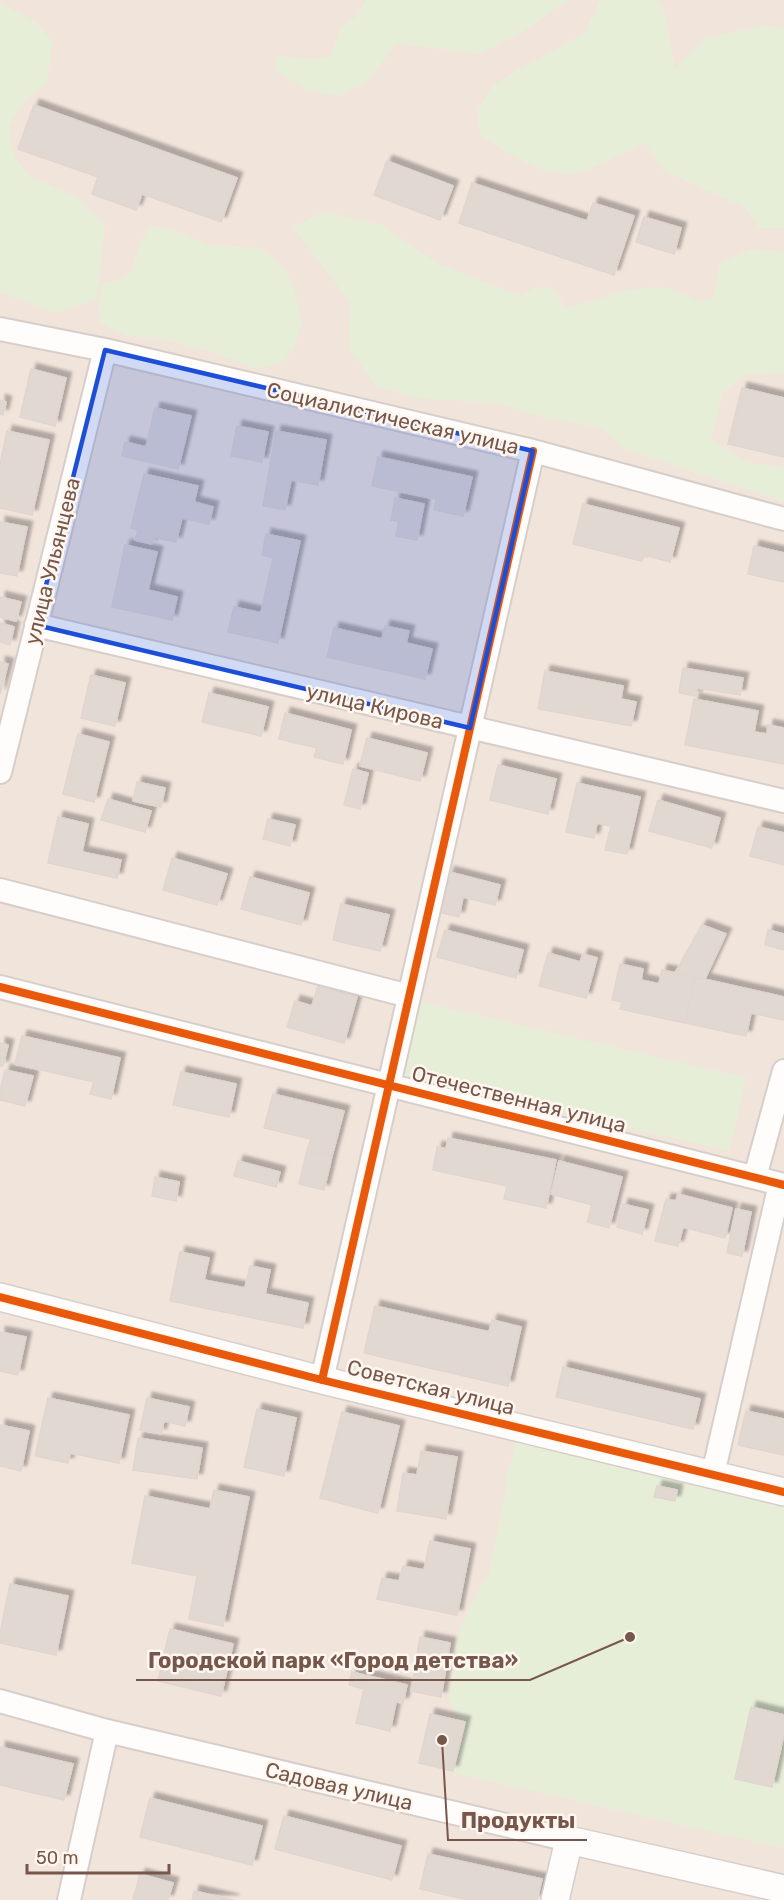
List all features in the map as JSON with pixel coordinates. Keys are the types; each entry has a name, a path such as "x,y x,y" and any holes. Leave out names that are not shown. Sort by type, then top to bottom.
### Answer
{"street":[{"name":"Социалистическая улица","path":"0,329 105,350 533,451 784,519"},
{"name":"улица Ульянцева","path":"0,772 105,350"},
{"path":"322,1380 533,451"},
{"name":"улица Кирова","path":"36,625 784,801"},
{"path":"0,890 410,996"},
{"name":"Отечественная улица","path":"0,987 782,1185"},
{"path":"755,1178 784,1071"},
{"path":"713,1474 782,1185"},
{"name":"Советская улица","path":"0,1298 322,1380 784,1492"},
{"name":"Садовая улица","path":"0,1701 107,1731 784,1889"},
{"path":"69,1900 107,1731"},
{"path":"555,1900 569,1840"}],"highlighted area":[{"path":"105,350 533,451 470,728 36,625"}],"shaded area":[{"path":"0,0 784,0 784,1900 0,1900"}],"green space":[{"path":"366,0 568,0 522,32 478,54 397,43 366,82 339,96 307,90 274,69 278,56 313,59 331,56 340,30 357,16"},
{"path":"601,0 657,0 665,14 675,69 706,38 765,25 784,28 784,228 759,228 745,207 664,171 645,143 594,167 566,174 532,165 481,136 477,112 492,87 516,71 584,34"},
{"path":"0,3 34,21 52,41 47,83 24,100 8,127 15,158 30,177 75,196 105,225 97,299 56,313 0,292"},
{"path":"324,212 381,225 438,264 522,297 535,287 552,288 566,308 631,290 656,287 670,289 700,302 714,298 720,263 751,249 784,252 784,374 743,375 723,393 711,439 748,463 784,467 784,502 623,448 601,428 543,417 497,403 417,398 377,387 349,348 351,303 293,227"},
{"path":"151,225 184,234 211,246 262,248 284,268 293,286 302,321 294,348 284,361 256,369 207,350 163,339 127,336 101,323 99,306 102,283 121,280 130,274 140,244"},
{"path":"417,1001 746,1078 729,1151 400,1075"},
{"path":"517,1437 784,1502 784,1848 450,1772 461,1718 449,1702 456,1644 475,1596 489,1574 506,1490 506,1476"}],"building":[{"path":"34,105 237,178 221,222 142,194 136,210 92,194 98,177 18,149"},
{"path":"387,161 453,186 440,220 374,195"},
{"path":"472,183 587,221 593,203 634,216 614,275 459,223"},
{"path":"644,217 681,228 674,254 636,242"},
{"path":"31,369 66,378 55,426 20,417"},
{"path":"742,388 784,398 784,457 728,444"},
{"path":"0,400 6,402 3,415 0,414"},
{"path":"155,408 191,416 178,469 122,456 125,442 146,447"},
{"path":"237,426 268,432 262,462 231,456"},
{"path":"7,431 49,440 32,515 0,508 0,464"},
{"path":"276,431 326,440 318,485 291,480 285,510 263,506"},
{"path":"378,457 472,477 463,516 434,510 436,499 372,486"},
{"path":"144,474 198,486 194,502 213,507 209,524 182,518 176,542 153,537 152,544 135,540 138,530 131,528"},
{"path":"395,498 424,504 417,540 396,536 399,521 391,520"},
{"path":"583,504 679,528 670,562 644,555 642,561 573,544"},
{"path":"0,522 27,527 17,576 0,573"},
{"path":"266,534 300,541 278,643 228,632 234,607 261,613 273,558 262,555"},
{"path":"125,545 157,552 148,590 177,597 172,620 112,607"},
{"path":"754,546 784,553 784,582 748,574"},
{"path":"0,597 21,602 16,621 0,617"},
{"path":"0,623 14,627 10,645 0,642"},
{"path":"385,626 409,631 406,643 432,649 425,679 327,657 334,628 382,639"},
{"path":"0,662 8,664 0,694"},
{"path":"683,668 743,678 740,695 697,688 696,696 679,693"},
{"path":"545,671 623,686 621,699 636,702 631,726 538,709"},
{"path":"91,675 125,683 115,726 81,718"},
{"path":"209,693 268,707 261,736 202,722"},
{"path":"694,699 758,711 754,732 767,734 768,725 784,728 784,764 685,745"},
{"path":"285,713 351,730 343,764 314,757 317,748 279,739"},
{"path":"78,734 109,742 94,802 63,794"},
{"path":"367,738 427,753 420,781 360,766"},
{"path":"498,765 556,779 548,814 490,800"},
{"path":"353,769 368,773 360,809 344,805"},
{"path":"137,782 165,788 161,807 133,801"},
{"path":"577,783 640,797 627,854 605,850 611,826 597,823 594,838 566,832"},
{"path":"108,799 151,811 145,832 101,820"},
{"path":"658,800 720,818 712,848 649,831"},
{"path":"58,817 88,824 82,852 121,860 117,878 48,863"},
{"path":"268,819 295,825 290,846 263,839"},
{"path":"758,827 784,833 784,865 750,856"},
{"path":"172,858 227,874 217,905 163,890"},
{"path":"449,872 500,885 495,905 463,897 459,917 439,912"},
{"path":"250,877 309,893 301,925 241,909"},
{"path":"341,904 389,915 380,951 333,940"},
{"path":"702,925 726,934 705,979 675,973"},
{"path":"445,930 523,950 516,978 437,957"},
{"path":"768,930 784,934 784,950 765,945"},
{"path":"548,953 580,962 583,954 597,958 586,998 539,986"},
{"path":"620,964 643,969 641,980 659,984 662,970 695,977 685,1023 620,1009 622,1002 612,1000"},
{"path":"695,977 784,997 784,1020 751,1013 746,1036 685,1023"},
{"path":"318,986 357,997 344,1043 287,1027 295,1001 312,1006"},
{"path":"22,1036 120,1058 111,1099 90,1094 94,1082 15,1064"},
{"path":"0,1043 8,1045 3,1066 0,1066"},
{"path":"5,1070 33,1076 25,1106 0,1100"},
{"path":"181,1072 236,1084 229,1117 173,1105"},
{"path":"273,1094 344,1111 332,1156 307,1150 311,1139 264,1128"},
{"path":"448,1138 556,1160 546,1208 504,1199 507,1186 433,1170 437,1147 446,1149"},
{"path":"307,1150 332,1156 324,1190 299,1184"},
{"path":"238,1161 280,1172 276,1187 234,1176"},
{"path":"559,1161 622,1177 609,1228 587,1222 592,1205 551,1194"},
{"path":"155,1177 179,1182 176,1201 152,1196"},
{"path":"678,1194 732,1208 725,1238 683,1227 678,1246 655,1241 666,1199 676,1201"},
{"path":"623,1204 648,1210 642,1234 617,1227"},
{"path":"736,1209 751,1212 742,1256 727,1253"},
{"path":"180,1252 209,1258 204,1280 245,1288 250,1266 270,1270 265,1294 308,1303 303,1328 170,1301"},
{"path":"375,1306 489,1332 492,1320 521,1327 508,1386 364,1353"},
{"path":"0,1332 26,1337 18,1375 0,1371"},
{"path":"563,1367 700,1399 693,1429 556,1397"},
{"path":"48,1398 129,1415 119,1463 70,1453 68,1463 35,1456"},
{"path":"147,1398 189,1407 185,1426 164,1421 161,1434 140,1430"},
{"path":"257,1409 296,1418 284,1476 244,1467"},
{"path":"746,1411 784,1419 784,1455 738,1445"},
{"path":"342,1412 399,1426 378,1513 320,1498"},
{"path":"0,1425 29,1431 21,1471 0,1466"},
{"path":"138,1438 202,1448 197,1479 133,1470"},
{"path":"421,1451 457,1457 446,1519 397,1511 403,1473 417,1475"},
{"path":"657,1486 677,1490 675,1501 654,1497"},
{"path":"214,1490 249,1497 223,1626 189,1619 197,1576 132,1563 145,1496 210,1509"},
{"path":"430,1541 470,1549 457,1615 377,1599 382,1578 399,1581 403,1566 424,1570"},
{"path":"10,1584 68,1596 56,1655 0,1643"},
{"path":"170,1629 233,1644 221,1696 158,1681"},
{"path":"420,1637 450,1643 441,1697 411,1691"},
{"path":"352,1672 407,1685 403,1703 396,1702 390,1731 356,1723 364,1689 349,1685"},
{"path":"751,1707 784,1715 784,1734 772,1787 735,1779"},
{"path":"430,1714 465,1722 453,1771 419,1763"},
{"path":"0,1747 73,1764 64,1800 0,1785"},
{"path":"150,1798 262,1826 252,1865 140,1837"},
{"path":"284,1816 401,1846 392,1880 275,1849"},
{"path":"428,1854 542,1879 537,1900 468,1900 420,1889"},
{"path":"140,1874 173,1883 168,1900 133,1900"},
{"path":"194,1891 234,1900 192,1900"}],"cycle path":[{"path":"322,1380 533,451"},
{"path":"0,987 784,1185"},
{"path":"0,1297 322,1380 784,1492"}],"place":[{"name":"Городской парк «Город детства»","path":"630,1637"},
{"name":"Продукты","path":"442,1740"}]}
